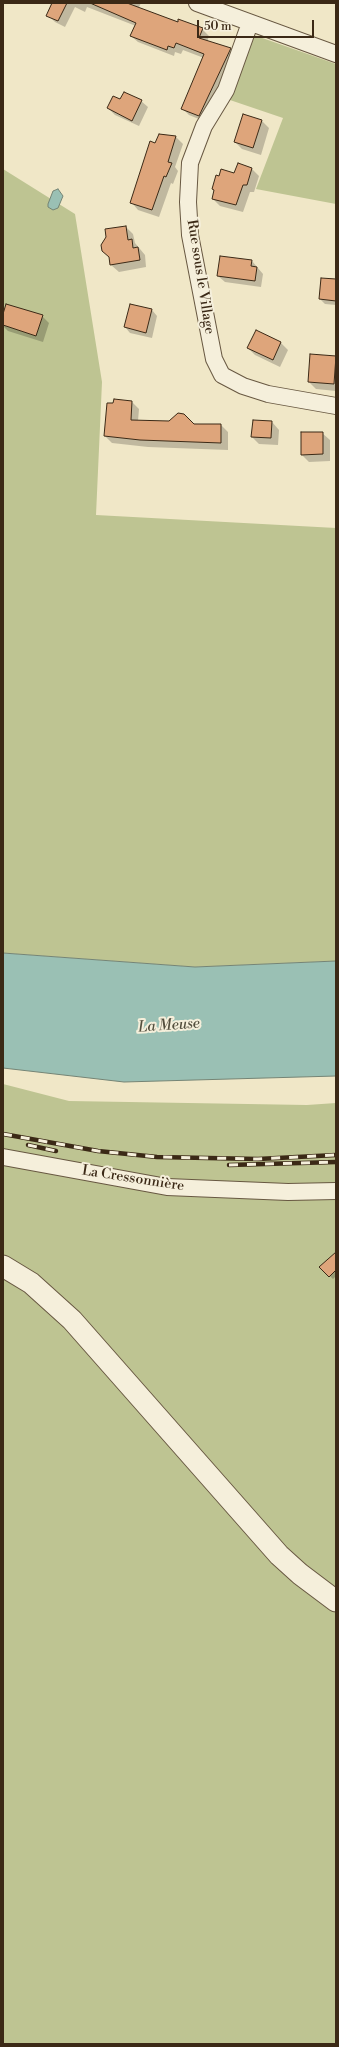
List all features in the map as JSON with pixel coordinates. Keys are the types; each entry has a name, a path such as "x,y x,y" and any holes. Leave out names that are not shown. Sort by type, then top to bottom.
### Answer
{"street":[{"path":"197,3 224,8 250,23 336,54"},
{"name":"Rue sous le Village","path":"250,23 226,90 204,126 190,162 188,202 190,235 214,359 222,375 243,386 268,394 336,406"},
{"name":"La Cressonnière","path":"3,1157 167,1187 288,1192 336,1191"},
{"path":"3,1266 31,1283 72,1320 279,1554 300,1574 336,1602"}],"green space":[{"path":"251,34 336,64 336,204 256,189 283,118 227,99"},
{"path":"3,169 75,214 102,382 96,515 336,528 336,961 195,967 3,953"},
{"path":"3,1084 69,1101 307,1105 336,1103 336,2044 3,2044"}],"water":[{"path":"58,189 63,196 58,208 53,210 48,207 48,204 53,191"},
{"name":"La Meuse","path":"3,953 195,967 336,961 336,1076 124,1082 3,1068"}],"building":[{"path":"52,3 67,3 58,21 46,16"},
{"path":"90,3 127,3 178,22 178,19 203,28 199,38 231,48 199,116 181,109 204,54 176,43 174,48 168,46 167,50 130,36 136,23"},
{"path":"124,92 142,100 132,121 107,108 113,96 120,99"},
{"path":"243,114 262,120 253,148 234,142"},
{"path":"159,134 176,136 168,162 172,163 166,177 164,176 152,210 130,203 150,141 155,143"},
{"path":"238,163 252,168 247,185 243,185 236,205 212,199 214,190 212,189 216,175 219,176 221,169 234,173"},
{"path":"126,226 128,240 132,239 133,248 138,247 140,260 110,265 109,257 102,251 101,245 106,237 105,229"},
{"path":"220,256 252,260 251,266 257,267 255,281 217,276"},
{"path":"321,278 336,279 336,301 319,299"},
{"path":"6,304 43,315 36,336 3,325 3,314"},
{"path":"130,304 152,309 146,333 124,327"},
{"path":"256,330 281,342 273,360 247,348"},
{"path":"310,354 336,356 334,384 308,382"},
{"path":"114,399 132,401 131,420 169,421 178,413 184,414 194,424 221,424 221,443 140,440 104,436 107,403 113,403"},
{"path":"253,420 272,421 271,438 251,437"},
{"path":"301,432 323,432 323,454 301,455"},
{"path":"336,1252 336,1270 329,1277 319,1267"}],"railway":[{"path":"3,1134 98,1151 157,1157 258,1159 336,1155"},
{"path":"28,1145 56,1151"},
{"path":"229,1165 336,1162"}]}
